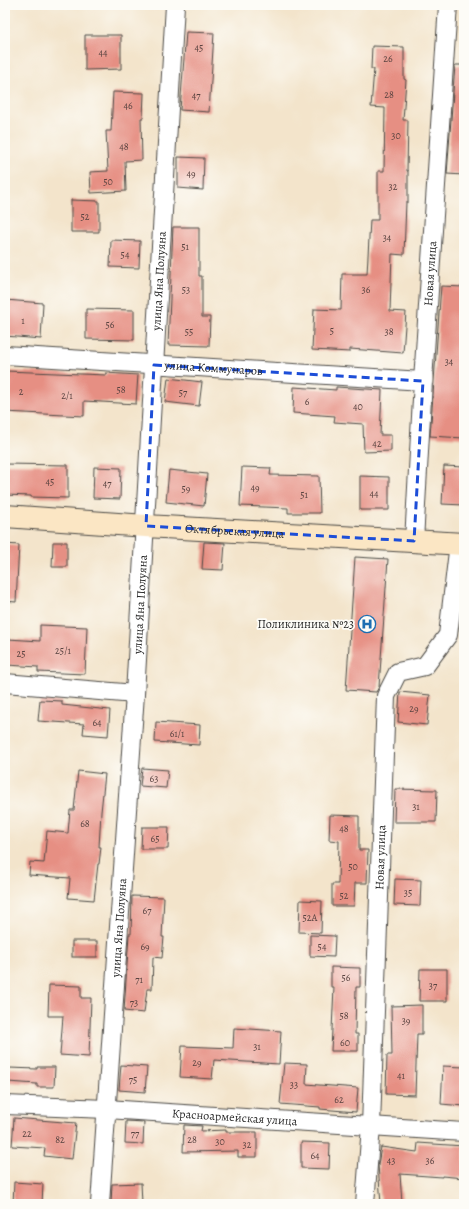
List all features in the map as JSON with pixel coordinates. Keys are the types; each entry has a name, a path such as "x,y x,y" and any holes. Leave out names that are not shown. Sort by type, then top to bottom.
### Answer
{"street":[{"name":"улица Яна Полуяна","path":"100,1204 146,526 175,5"},
{"name":"Новая улица","path":"414,541 448,5"},
{"name":"улица Коммунаров","path":"5,355 423,381"},
{"name":"Октябрьская улица","path":"5,516 146,526 461,544"},
{"name":"Новая улица","path":"365,1204 371,1126 386,696 398,672 425,666 448,635 461,544"},
{"path":"5,683 135,694"},
{"name":"Красноармейская улица","path":"5,1105 107,1109 464,1132"}],"highlighted area":[{"path":"154,365 423,381 414,541 146,526"}],"building":[{"path":"186,32 214,33 209,112 180,110"},
{"path":"85,35 121,35 121,69 85,70"},
{"path":"372,46 404,47 404,79 406,80 403,120 408,120 408,202 406,202 404,255 392,254 390,311 406,312 403,353 350,349 350,352 312,350 314,309 341,310 342,274 367,274 370,220 378,220 378,171 384,171 385,108 371,107 374,69 371,69"},
{"path":"455,65 464,65 464,175 447,174"},
{"path":"113,92 144,93 143,118 141,118 142,160 125,161 126,191 91,193 90,172 108,171 106,131 111,131"},
{"path":"178,157 204,158 203,190 178,188"},
{"path":"71,200 99,201 99,232 71,232"},
{"path":"173,227 199,227 199,276 202,276 202,317 210,317 209,346 168,345"},
{"path":"111,240 140,241 139,268 110,267"},
{"path":"441,286 464,287 464,438 430,436"},
{"path":"5,300 43,303 41,339 5,336"},
{"path":"86,309 134,310 134,340 86,339"},
{"path":"6,371 138,375 136,404 84,401 84,416 5,412"},
{"path":"168,378 202,382 199,406 165,402"},
{"path":"294,387 336,390 336,387 382,390 380,435 391,435 391,451 364,452 363,424 334,422 335,416 293,413"},
{"path":"5,464 68,465 68,498 5,495"},
{"path":"444,466 464,467 464,505 442,504"},
{"path":"94,467 121,468 120,499 93,498"},
{"path":"242,467 271,468 270,475 319,476 320,513 288,513 288,508 240,506"},
{"path":"169,470 207,474 204,506 166,502"},
{"path":"360,476 389,477 389,510 360,510"},
{"path":"53,542 67,542 67,567 52,567"},
{"path":"204,542 225,543 223,570 202,569"},
{"path":"5,544 19,545 16,602 5,601"},
{"name":"Поликлиника №23","path":"355,557 388,559 379,687 376,692 346,690"},
{"path":"40,625 87,627 85,674 38,672 38,667 7,665 8,639 40,641"},
{"path":"400,692 430,695 427,725 398,722"},
{"path":"40,700 62,701 62,705 110,710 108,736 83,734 84,724 38,721"},
{"path":"156,722 200,725 199,745 155,742"},
{"path":"142,768 168,770 166,788 140,786"},
{"path":"78,771 105,774 99,847 101,847 94,900 68,898 70,878 29,875 30,862 44,863 47,831 68,833 70,810 74,810"},
{"path":"395,789 437,790 436,822 394,822"},
{"path":"330,815 359,816 359,850 368,850 367,883 355,883 354,906 332,906 332,884 338,884 339,841 329,840"},
{"path":"142,827 169,827 168,849 141,849"},
{"path":"395,879 421,880 420,906 394,905"},
{"path":"132,896 164,897 162,937 164,937 162,958 153,957 152,989 147,989 144,1013 124,1011 129,934 131,934"},
{"path":"300,900 322,901 321,933 299,932"},
{"path":"310,935 335,936 334,957 310,956"},
{"path":"72,941 97,941 97,957 72,957"},
{"path":"331,967 360,968 360,987 356,987 355,1034 358,1034 358,1051 331,1051 334,987 331,987"},
{"path":"420,969 447,969 447,1001 419,1001"},
{"path":"49,985 81,986 81,998 91,998 89,1057 60,1055 63,1016 48,1016"},
{"path":"422,1005 422,1034 417,1034 415,1095 386,1094 387,1055 392,1055 391,1006"},
{"path":"234,1028 281,1031 279,1064 214,1060 212,1079 180,1077 182,1046 233,1048"},
{"path":"284,1063 307,1064 306,1084 358,1088 356,1112 320,1109 320,1107 280,1104"},
{"path":"121,1065 147,1067 145,1092 119,1090"},
{"path":"443,1066 464,1067 464,1106 441,1104"},
{"path":"37,1067 55,1067 54,1087 37,1087 37,1084 8,1082 9,1068 37,1069"},
{"path":"14,1118 76,1123 72,1159 44,1156 45,1148 12,1146"},
{"path":"126,1121 144,1122 143,1144 125,1143"},
{"path":"184,1125 202,1126 201,1131 226,1130 226,1132 257,1132 257,1157 238,1157 238,1151 183,1152"},
{"path":"301,1142 330,1143 329,1169 301,1168"},
{"path":"418,1143 464,1146 464,1178 400,1174 402,1203 381,1204 378,1165 381,1147 417,1152"},
{"path":"14,1182 43,1184 42,1204 13,1204"},
{"path":"141,1183 142,1203 111,1204 112,1184"}],"place":[{"name":"Поликлиника №23","path":"367,624"}]}
